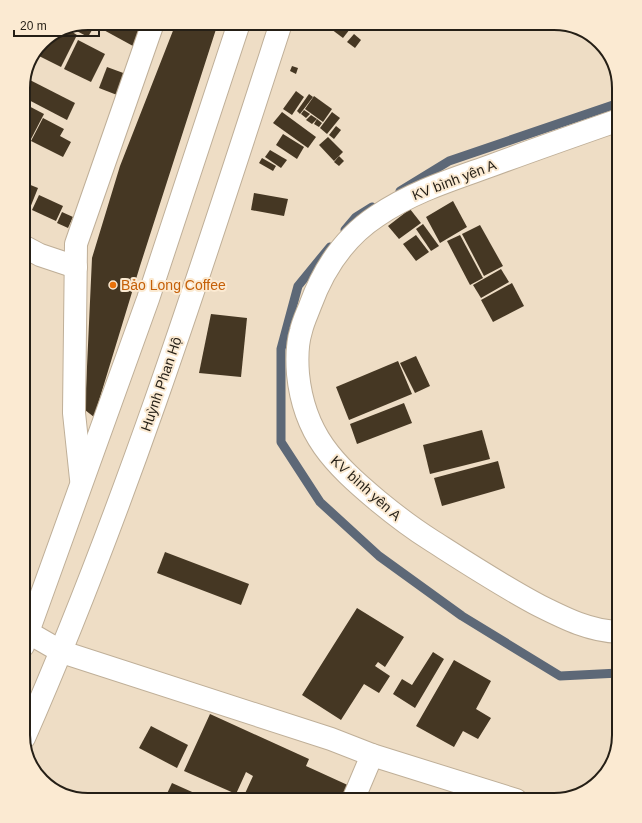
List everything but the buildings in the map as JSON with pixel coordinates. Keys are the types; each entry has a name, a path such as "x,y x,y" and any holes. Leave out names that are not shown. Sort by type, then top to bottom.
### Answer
{"street":[{"path":"82,484 74,413 76,244 152,30"},
{"path":"30,629 148,299 236,30"},
{"name":"Huỳnh Phan Hộ","path":"30,724 62,652 128,481 224,201 279,30"},
{"name":"KV bình yên A","path":"612,122 447,181 410,196 376,216 350,239 329,265 314,294 300,332 297,363 300,393 312,427 338,466 368,492 409,526 506,588 574,623 602,632 612,632"},
{"path":"30,249 76,267"},
{"path":"30,641 331,739 372,755 494,793"},
{"path":"356,793 372,755"}],"waterway":[{"path":"400,191 449,161 612,105"},
{"path":"345,230 356,217 372,207"},
{"path":"330,247 298,286 281,349 281,442 320,502 379,556 462,616 560,676 612,673"}],"place":[{"name":"Bảo Long Coffee","path":"113,285"}]}
